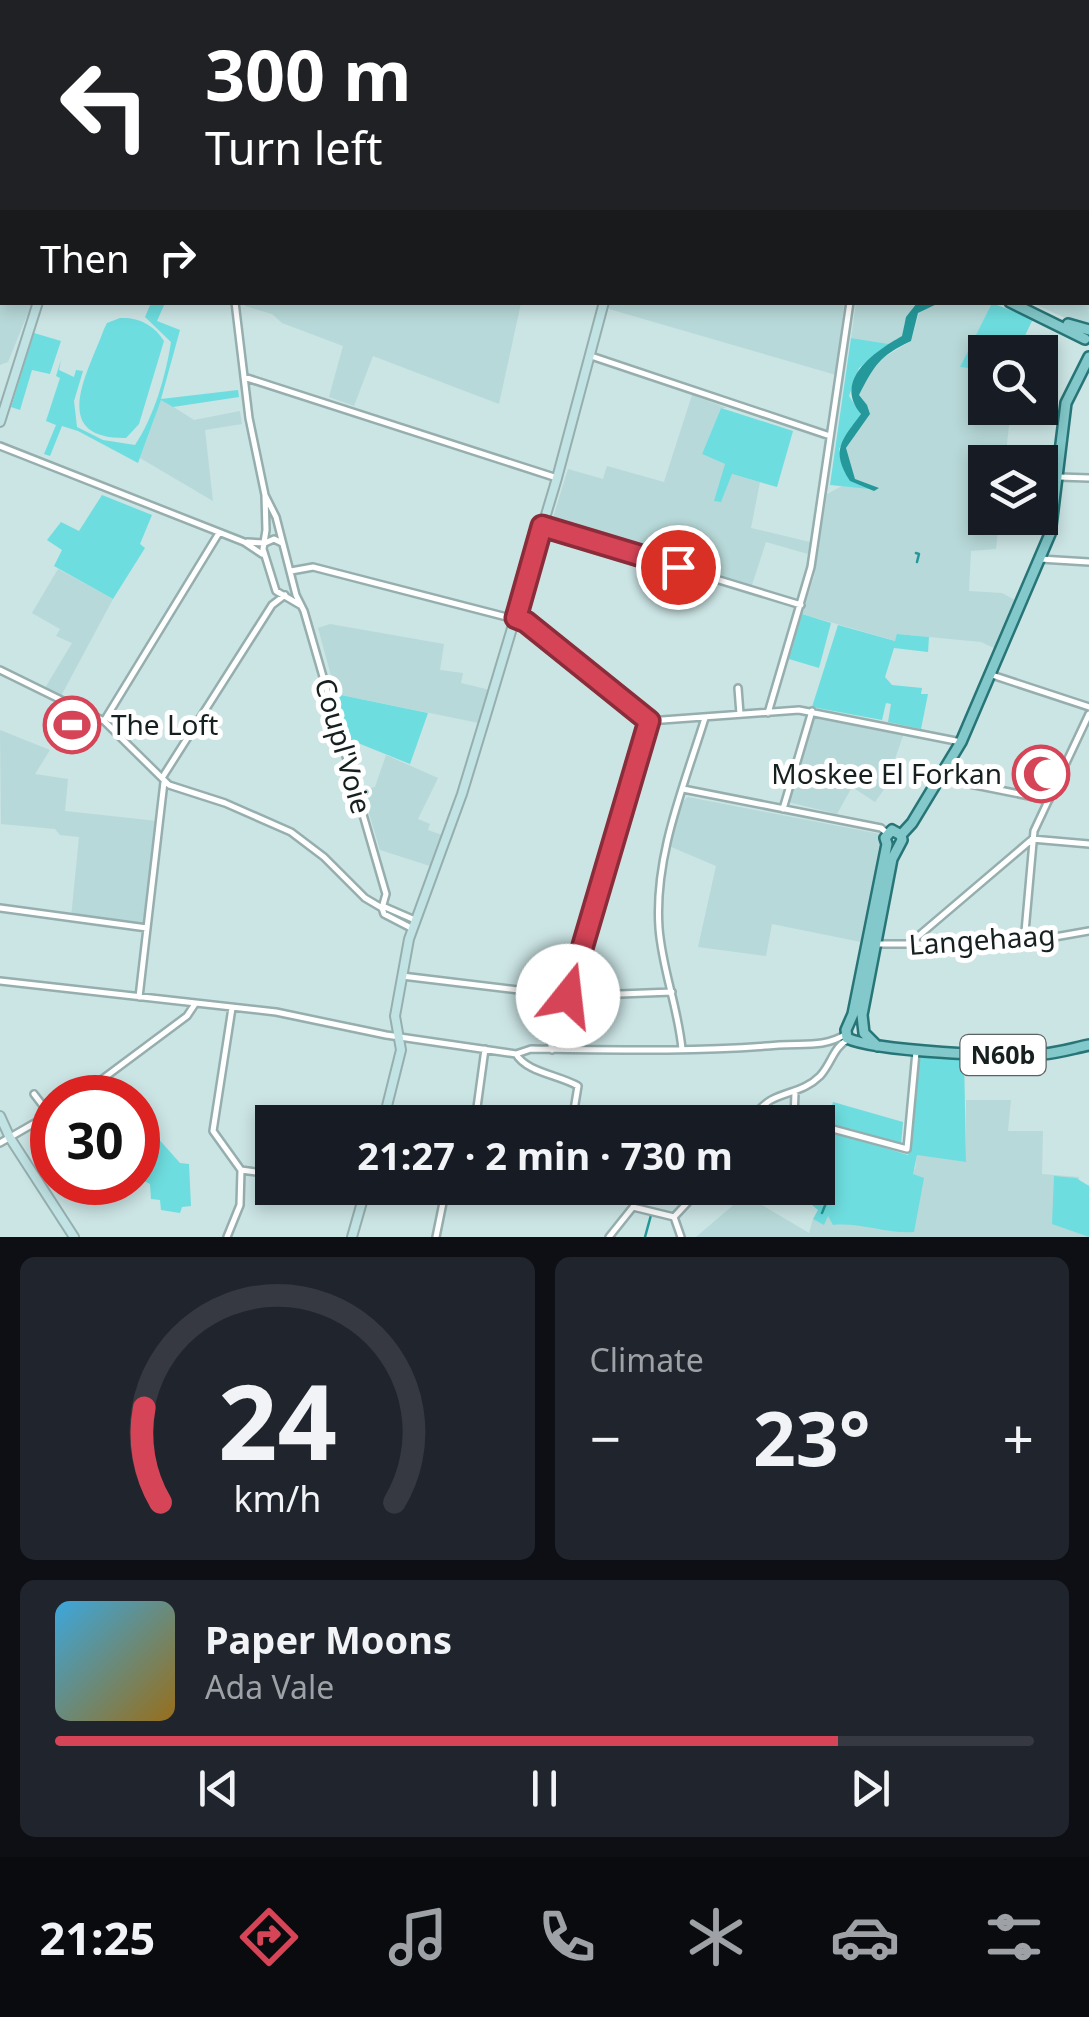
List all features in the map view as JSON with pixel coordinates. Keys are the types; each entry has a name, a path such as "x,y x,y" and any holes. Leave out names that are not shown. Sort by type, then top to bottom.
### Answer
{"main road":[{"path":"1016,305 1088,338"},
{"path":"1028,305 1088,338"},
{"path":"850,1035 890,841 901,843 902,835 961,742 1053,526 1066,403 1088,359 1088,338"},
{"path":"871,945 862,1029 877,1046"},
{"path":"850,1035 862,1029"},
{"path":"850,1035 862,1029"},
{"name":"N60b","path":"850,1035 877,1046 1038,1055 1089,1045"}],"street":[{"path":"0,422 37,305"},
{"path":"233,305 264,495 264,556 274,589 302,606"},
{"path":"387,1105 401,1050 396,1035 400,976 414,924 462,794 516,618 603,305"},
{"path":"768,712 810,567 850,305"},
{"path":"592,356 830,436"},
{"path":"244,376 557,478"},
{"path":"0,446 244,542 264,556"},
{"path":"1059,477 1089,478"},
{"name":"Coupl'Voie","path":"264,495 272,505 382,886 378,906"},
{"path":"542,526 801,605"},
{"path":"104,721 219,533"},
{"path":"244,542 265,543 274,538 282,543"},
{"path":"1040,559 1089,562"},
{"path":"291,571 314,567 526,622 649,721 812,712 961,742"},
{"path":"139,996 163,780 272,605 294,588"},
{"path":"0,670 104,721 163,780 245,810 291,832 324,856 378,906 387,906 414,924"},
{"path":"990,675 1089,710 1032,839 1024,943"},
{"path":"738,688 740,715"},
{"path":"782,809 812,712"},
{"path":"682,1049 660,938 661,865 704,718"},
{"path":"552,1050 550,1041 568,996 649,721"},
{"path":"943,774 965,783 1049,800"},
{"path":"683,789 880,828 890,841"},
{"path":"907,946 1032,839 1089,844"},
{"path":"0,908 148,928"},
{"name":"Langehaag","path":"871,945 1024,943 1089,930"},
{"path":"400,976 568,996 672,992"},
{"path":"0,981 276,1012 516,1054 522,1050 694,1051 822,1044 850,1035"},
{"path":"108,1075 186,1016 195,1004"},
{"path":"227,1237 240,1205 241,1170 214,1136 232,1008"},
{"path":"765,1105 795,1093 820,1075 838,1045 850,1035"},
{"path":"835,1130 906,1149 916,1048"},
{"path":"477,1105 484,1049"},
{"path":"516,1054 526,1065 578,1086 575,1105"},
{"path":"794,1105 795,1093"},
{"path":"0,1116 74,1237"},
{"path":"0,1143 30,1126"},
{"path":"0,1128 10,1138"},
{"path":"241,1170 255,1172"},
{"path":"352,1237 359,1205"},
{"path":"436,1237 443,1205"},
{"path":"674,1216 685,1205"},
{"path":"609,1237 634,1207 674,1216"},
{"path":"674,1216 681,1237"}],"shaded area":[{"path":"0,305 31,305 8,362 0,365"},
{"path":"150,305 164,305 157,321 180,330 161,399 238,390 239,397 173,407 161,400 138,463 62,426 50,456 44,454 56,425 46,421 60,378 56,376 61,360 59,370 74,377 76,370 83,371 74,401 77,427 103,440 135,445 158,395 171,342 145,317"},
{"path":"521,305 499,404 373,356 354,406 329,397 343,346 245,306"},
{"path":"609,305 844,305 836,375 609,309"},
{"path":"856,305 917,305 904,324 903,335 889,344 851,338"},
{"path":"915,305 935,305 918,313 911,341 884,357 874,369 859,395 870,414 846,448 855,479 879,488 874,491 850,481 841,461 841,446 861,414 854,402 854,379 869,359 902,336 906,317"},
{"path":"935,305 991,305 976,335 968,335 968,353 961,367 968,368 968,425 1009,425 1007,445 968,445 968,535 997,535 996,549 971,551 969,591 1002,593 1015,600 994,648 981,642 898,634 896,641 802,614 814,577 827,494 855,479 845,450 869,415 859,395 866,377 875,363 911,341 919,313"},
{"path":"991,305 1033,319 1025,335 976,335"},
{"path":"1036,305 1089,305 1089,324 1081,325"},
{"path":"120,318 145,323 164,341 139,424 126,438 102,435 87,427 80,415 84,382 104,329 107,323"},
{"path":"34,333 61,341 50,374 32,370 20,410 11,407"},
{"path":"851,338 889,344 859,368 849,396 861,414 839,449 850,481 870,489 830,485"},
{"path":"968,351 968,368 960,367"},
{"path":"692,395 727,408 721,408 702,454 725,464 721,501 731,474 760,482 751,528 810,542 808,554 766,542 751,588 550,527 568,469 603,479 607,466 664,482"},
{"path":"161,399 194,420 240,411 242,424 205,430 213,501 140,458"},
{"path":"721,408 793,431 777,487 732,474 721,502 714,501 725,464 702,454"},
{"path":"102,495 152,515 140,544 145,548 113,599 54,566 62,550 47,540 61,522 79,531"},
{"path":"58,569 113,599 61,696 45,688 72,643 56,636 60,629 32,613"},
{"path":"802,614 831,623 819,668 789,659"},
{"path":"330,624 444,644 440,670 463,673 461,683 490,690 479,723 336,694 318,628"},
{"path":"838,625 895,641 897,634 929,637 928,652 894,648 885,677 892,685 922,688 921,694 928,694 921,729 888,722 891,704 886,703 882,720 812,707"},
{"path":"336,694 428,713 410,764 348,739"},
{"path":"813,717 904,733 885,788 875,802 852,787 837,814 788,802"},
{"path":"0,730 50,750 35,774 68,779 65,811 157,821 146,926 71,918 79,837 60,835 55,829 1,824"},
{"path":"386,755 438,778 418,819 430,824 428,830 442,835 430,866 380,850 362,790 375,787"},
{"path":"688,797 880,834 881,847 861,942 772,924 766,956 698,947 716,866 669,846 683,801"},
{"path":"920,1055 964,1056 966,1162 917,1155 913,1174 924,1178 914,1232 833,1225 828,1216 824,1225 813,1219 818,1210 812,1205 835,1205 835,1133 908,1155"},
{"path":"966,1100 1011,1100 1008,1131 1043,1131 1042,1174 1079,1177 1079,1184 1089,1185 1089,1237 696,1237 733,1205 762,1205 809,1233 813,1219 824,1224 835,1198 915,1169 917,1154 966,1162"},
{"path":"833,1102 903,1122 901,1144 835,1128"},
{"path":"160,1141 180,1163 189,1164 191,1206 182,1207 180,1213 161,1210"},
{"path":"1054,1176 1076,1178 1089,1186 1089,1237 1052,1224"}],"waterway":[{"path":"916,553 917,562"},
{"path":"822,1213 825,1205"},
{"path":"645,1237 651,1215"}],"place":[{"name":"The Loft","path":"72,725"},
{"name":"Moskee El Forkan","path":"1041,774"}],"route":[{"path":"568,996 649,721 516,618 542,526 678,567"}]}
